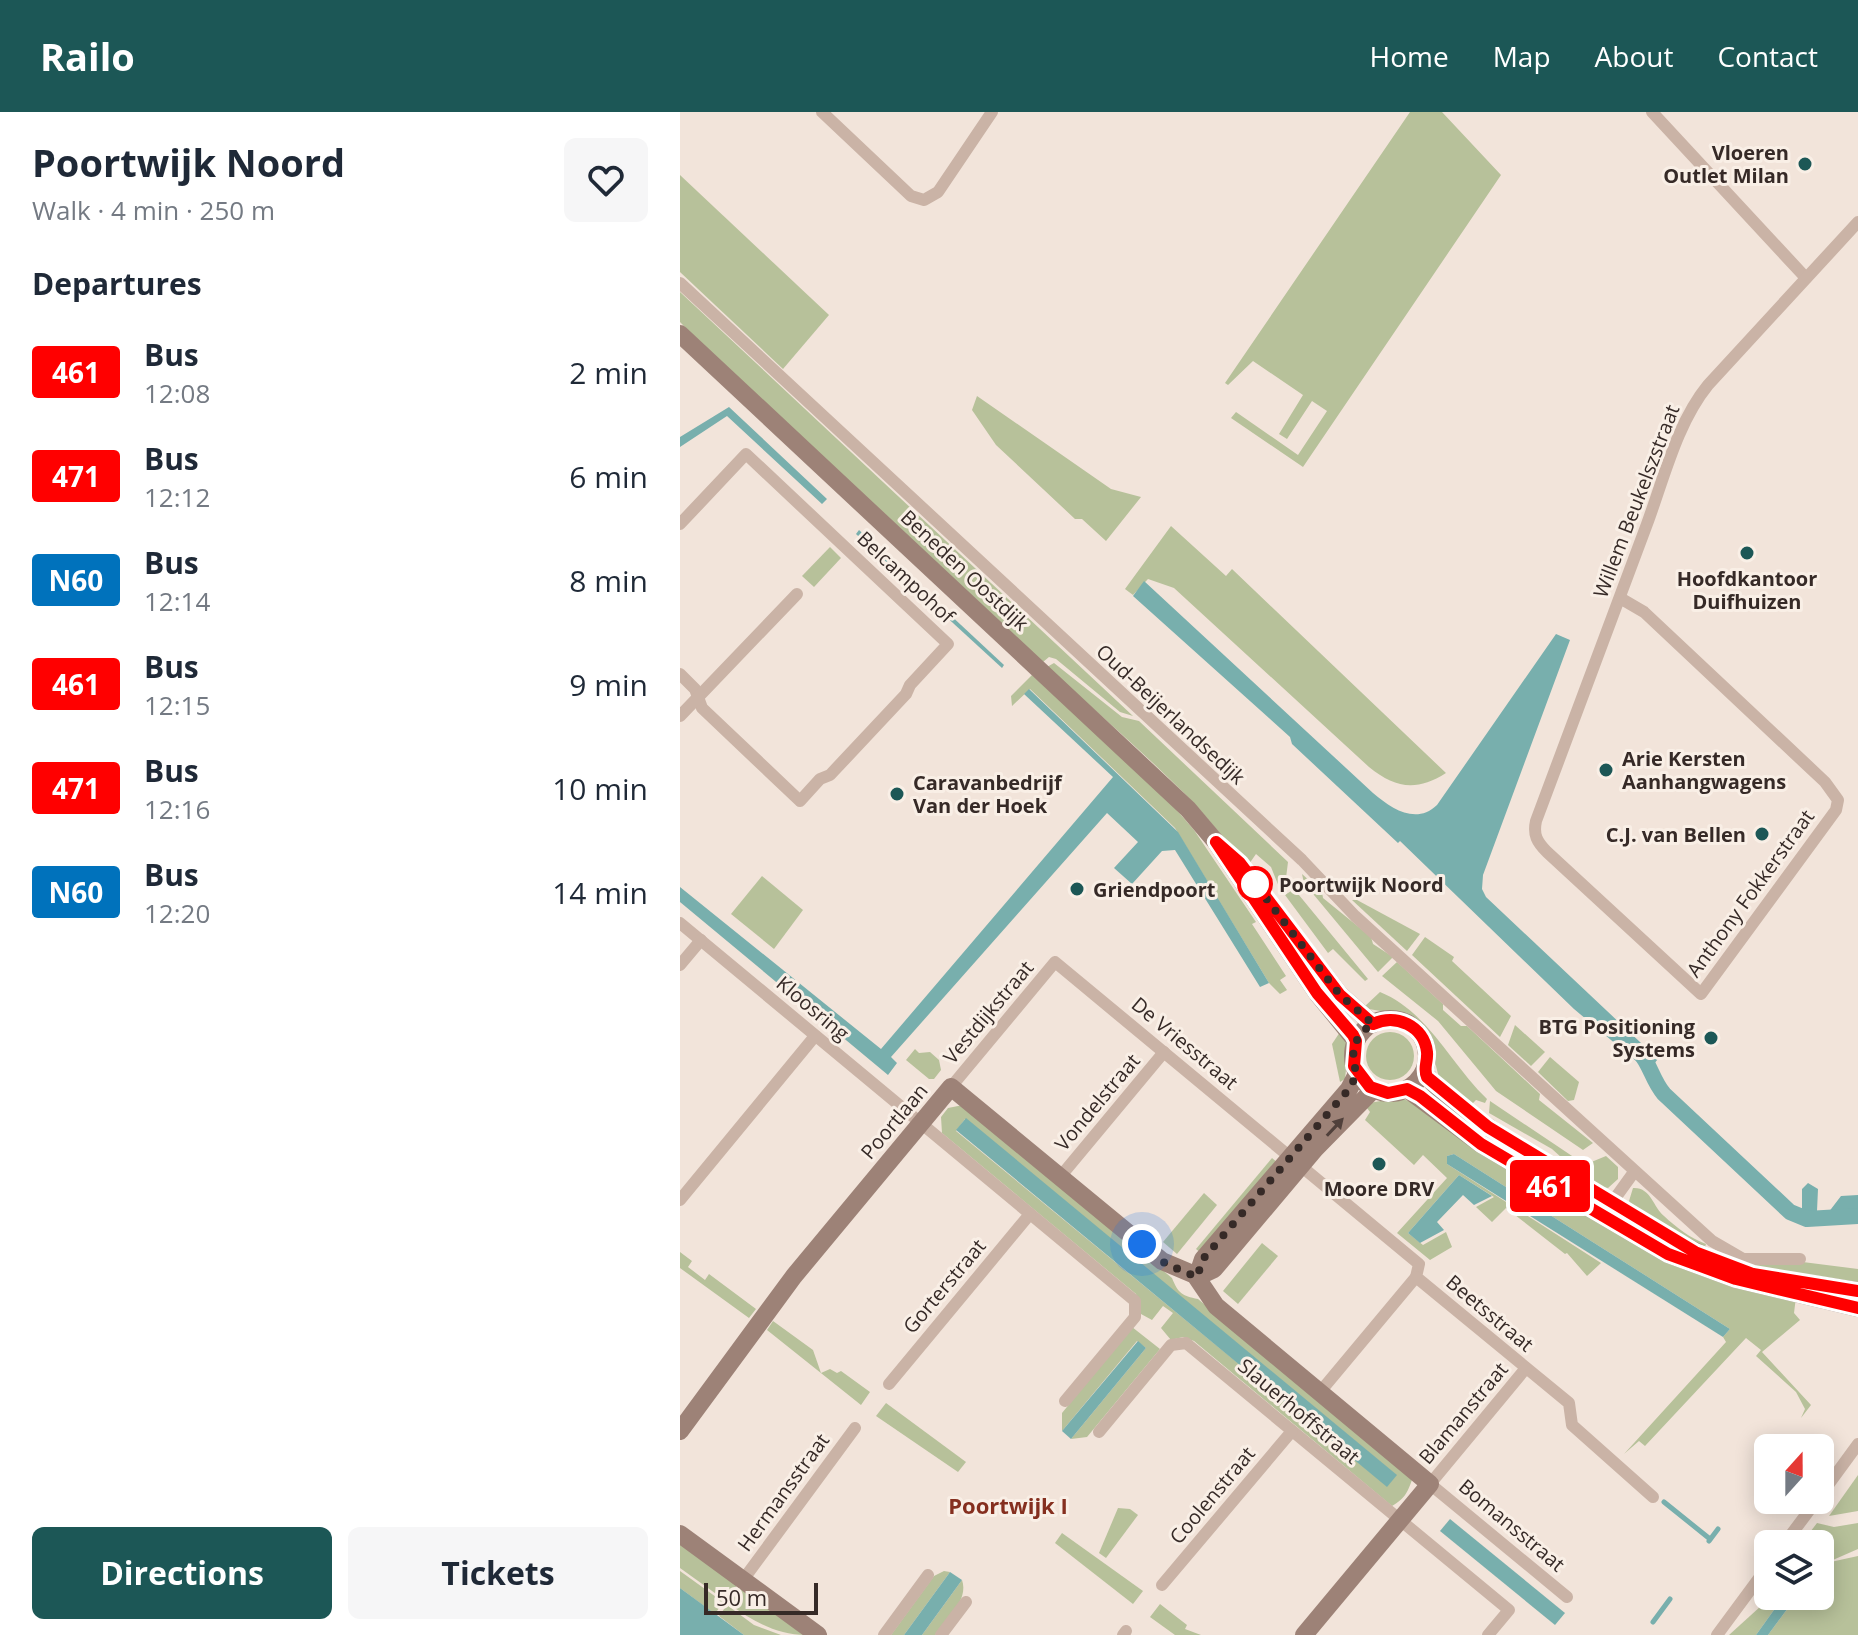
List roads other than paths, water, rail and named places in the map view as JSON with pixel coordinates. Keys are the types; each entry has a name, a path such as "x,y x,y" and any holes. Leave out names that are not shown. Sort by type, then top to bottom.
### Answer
{"main road":[{"name":"Beneden Oostdijk","path":"680,334 1167,788 1216,842 1240,863 1340,995 1373,1024"},
{"name":"Beneden Oostdijk","path":"1216,842 1317,993 1356,1041"},
{"path":"1396,1020 1413,1028 1426,1047 1424,1071 1407,1089 1393,1093 1374,1089 1357,1074 1353,1057 1356,1041 1373,1024 1396,1020"},
{"path":"1424,1071 1435,1086 1466,1112 1658,1249 1706,1269 1858,1308"},
{"path":"1197,1277 1200,1264 1295,1160 1357,1074"},
{"name":"Poortlaan","path":"680,1431 794,1276 951,1087 1162,1261 1197,1277 1216,1306 1430,1484"},
{"path":"1295,1160 1374,1089"},
{"path":"1407,1089 1481,1144 1607,1210 1684,1246 1727,1265 1786,1281 1858,1291"},
{"path":"1304,1635 1430,1484"},
{"path":"680,1534 818,1635"}],"street":[{"path":"822,112 911,196 924,200 938,192 992,112"},
{"path":"1652,112 1806,278"},
{"name":"Willem Beukelszstraat","path":"1539,843 1534,833 1536,821 1698,398 1858,222"},
{"name":"Oud-Beijerlandsedijk","path":"680,283 1302,860 1355,916 1364,920 1634,1172 1730,1255 1749,1260 1800,1259"},
{"name":"Belcampohof","path":"680,524 746,454 948,644 851,753 800,801 702,708 680,674"},
{"path":"680,716 797,594"},
{"name":"Anthony Fokkerstraat","path":"1539,843 1701,994 1838,808 1836,797 1825,782 1644,612 1620,598"},
{"name":"Kloosring","path":"680,923 921,1124"},
{"path":"680,965 701,940"},
{"name":"De Vriesstraat","path":"1055,962 1295,1160"},
{"name":"Vestdijkstraat","path":"951,1087 1055,962"},
{"path":"680,1200 815,1036"},
{"name":"Vondelstraat","path":"1060,1177 1164,1052"},
{"path":"921,1124 1137,1305 1135,1317 1065,1401"},
{"name":"Beetsstraat","path":"1295,1160 1419,1264 1416,1277 1569,1403 1572,1425 1653,1497"},
{"path":"1607,1210 1634,1172"},
{"name":"Gorterstraat","path":"889,1384 1030,1214"},
{"path":"1320,1392 1416,1277"},
{"name":"Slauerhoffstraat","path":"1099,1432 1170,1347 1180,1342 1189,1345 1509,1610 1488,1635"},
{"name":"Blamanstraat","path":"1430,1484 1526,1368"},
{"name":"Hermansstraat","path":"743,1580 855,1428"},
{"name":"Coolenstraat","path":"1162,1585 1292,1431"},
{"path":"1834,1476 1858,1444"},
{"name":"Bomansstraat","path":"1430,1484 1567,1597"},
{"path":"884,1635 928,1575"},
{"path":"1717,1635 1754,1585"},
{"path":"941,1635 966,1602"}],"water":[{"path":"729,407 827,499 822,504 727,416 680,447 680,437"},
{"path":"859,530 1004,665 1002,668 856,534"},
{"path":"1144,581 1373,793 1396,809 1413,814 1429,811 1437,805 1556,634 1570,640 1483,875 1482,889 1486,897 1658,1059 1648,1071 1574,1009 1400,841 1398,843 1292,744 1290,737 1133,596"},
{"path":"1029,689 1178,832 1269,983 1260,987 1175,850 1162,851 1132,884 1114,868 1138,842 1107,813 891,1057 897,1063 888,1075 680,902 680,887 881,1049 1113,777 1024,694"},
{"path":"966,1118 1397,1475 1387,1487 956,1130"},
{"path":"1454,1154 1730,1329 1723,1337 1447,1164 1447,1156"},
{"path":"1459,1175 1492,1196 1474,1205 1463,1195 1437,1222 1444,1230 1420,1243 1408,1233"},
{"path":"1808,1183 1818,1189 1817,1211 1820,1214 1828,1213 1841,1196 1858,1195 1858,1220 1814,1225 1791,1216 1802,1208 1802,1189"},
{"path":"1138,1341 1146,1348 1071,1439 1062,1431"},
{"path":"1450,1519 1565,1613 1555,1625 1440,1531"},
{"path":"950,1572 962,1580 922,1635 904,1635"},
{"path":"680,1588 744,1635 680,1635"},
{"path":"1774,1610 1787,1610 1768,1635 1756,1635"}],"waterway":[{"path":"1639,1052 1664,1094 1790,1212 1807,1219 1858,1216"},
{"path":"1664,1502 1710,1539"},
{"path":"1709,1541 1718,1529"},
{"path":"1653,1622 1670,1599"}],"place":[{"name":"Vloeren Outlet Milan","path":"1805,164"},
{"name":"Hoofdkantoor Duifhuizen","path":"1747,553"},
{"name":"Arie Kersten Aanhangwagens","path":"1606,770"},
{"name":"Caravanbedrijf Van der Hoek","path":"897,794"},
{"name":"C.J. van Bellen","path":"1762,834"},
{"name":"Poortwijk Noord","path":"1255,884"},
{"name":"Griendpoort","path":"1077,889"},
{"name":"BTG Positioning Systems","path":"1711,1038"},
{"name":"Moore DRV","path":"1379,1164"}],"district":[{"name":"Poortwijk I","path":"1008,1505"}]}
